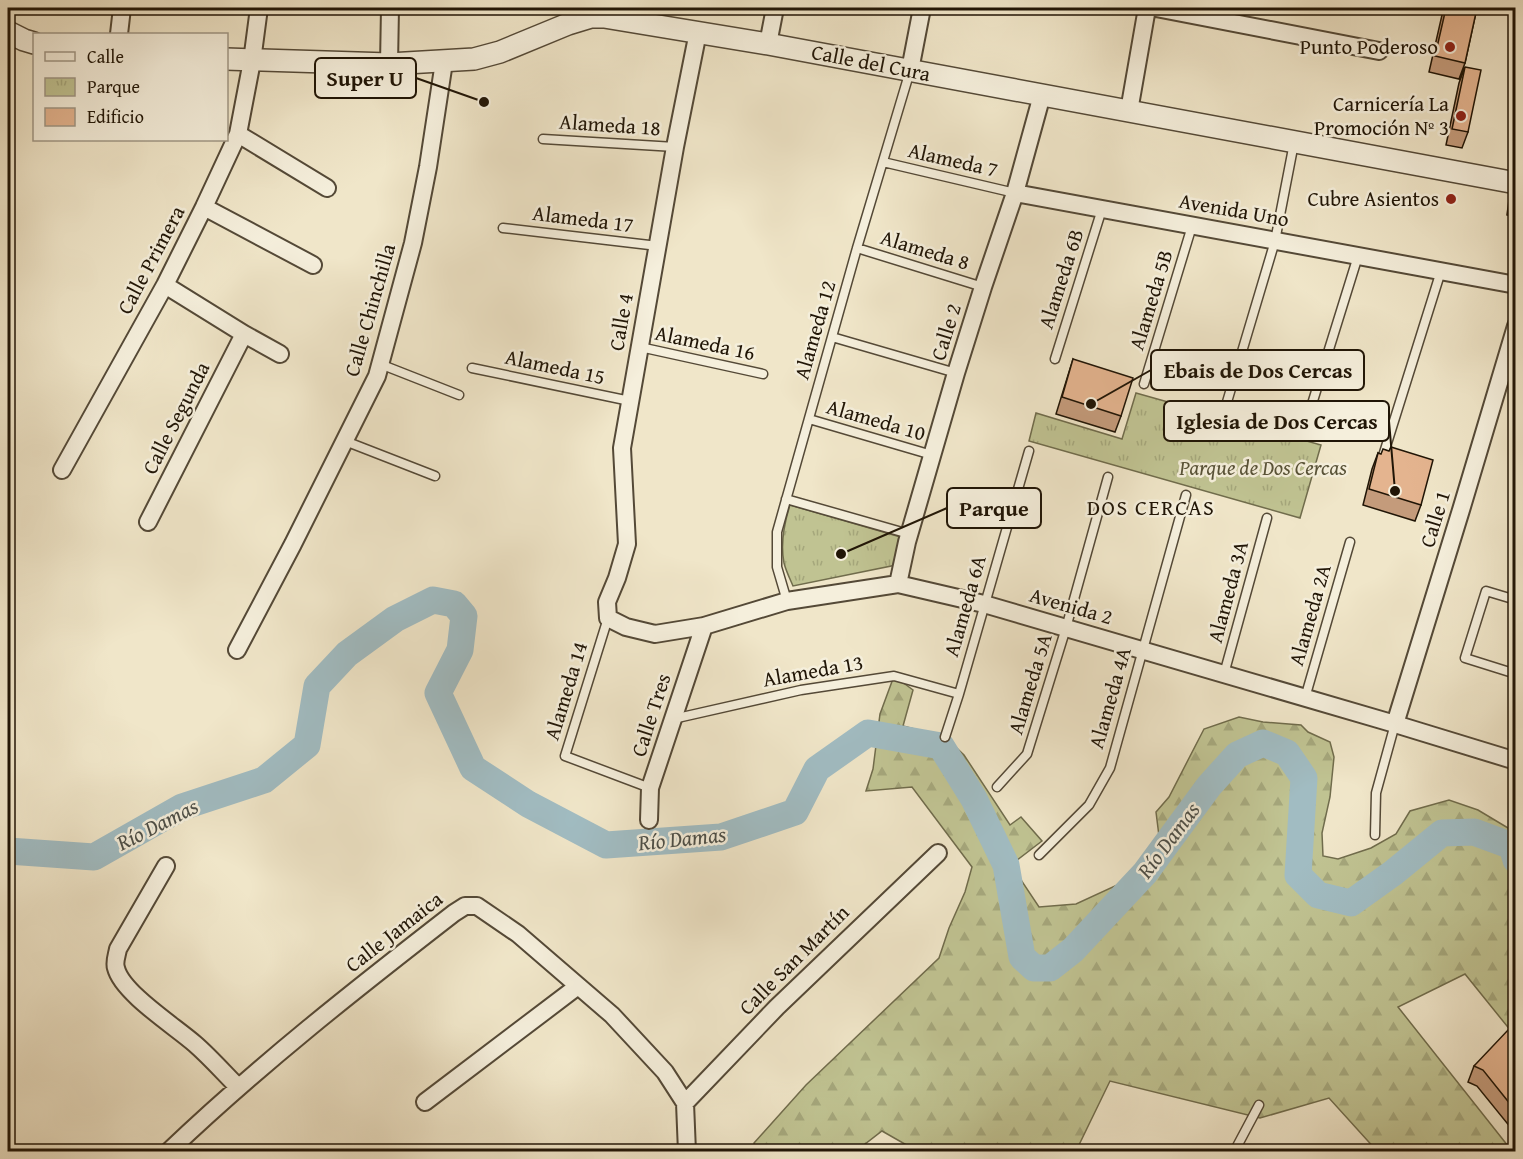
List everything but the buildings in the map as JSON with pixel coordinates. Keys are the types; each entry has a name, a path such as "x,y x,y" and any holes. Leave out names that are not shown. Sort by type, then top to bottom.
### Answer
{"street":[{"path":"119,33 122,8"},
{"name":"Calle Primera","path":"62,470 165,285 238,134 260,8"},
{"path":"389,64 390,8"},
{"path":"768,44 775,8"},
{"path":"910,70 922,8"},
{"path":"1129,111 1147,8"},
{"path":"1156,8 1379,51"},
{"name":"Calle del Cura","path":"228,59 389,64 474,59 500,52 570,16 604,16 910,70 1515,183"},
{"path":"8,32 33,42"},
{"name":"Calle 4","path":"608,618 607,602 627,544 622,448 675,147 698,32"},
{"name":"Calle Chinchilla","path":"237,650 377,376 413,243 428,167 444,62"},
{"name":"Calle 2","path":"898,584 909,534 956,373 1015,193 1042,95"},
{"path":"238,134 327,188"},
{"name":"Avenida Uno","path":"1015,193 1515,285"},
{"path":"204,207 313,265"},
{"path":"165,285 280,354"},
{"name":"Calle 1","path":"1395,724 1472,476 1515,326"},
{"name":"Calle Segunda","path":"148,522 244,334"},
{"name":"Avenida 2","path":"608,618 626,627 655,634 704,626 787,601 898,584 984,604 1515,761"},
{"name":"Calle Tres","path":"649,820 650,788 704,626"},
{"name":"Calle San Martín","path":"685,1103 777,1007 938,853"},
{"path":"166,866 118,949 116,967 133,993 196,1045 238,1087"},
{"name":"Calle Jamaica","path":"168,1152 238,1087 346,997 465,906 477,906 518,934 612,1015 665,1072 685,1103"},
{"path":"424,1102 578,986"},
{"path":"685,1103 687,1152"}],"lane":[{"name":"Alameda 12","path":"787,601 777,567 777,532 910,70"},
{"name":"Alameda 18","path":"543,139 675,147"},
{"path":"1224,412 1275,241 1294,142"},
{"name":"Alameda 7","path":"883,162 1015,193"},
{"name":"Alameda 6B","path":"1055,359 1102,209"},
{"name":"Alameda 5B","path":"1144,384 1192,226"},
{"name":"Alameda 17","path":"503,228 658,246"},
{"name":"Alameda 8","path":"857,248 983,287"},
{"path":"1303,433 1358,256"},
{"path":"1383,456 1441,271"},
{"path":"832,338 956,373"},
{"name":"Alameda 16","path":"640,347 763,374"},
{"path":"380,364 459,395"},
{"name":"Alameda 15","path":"472,368 630,401"},
{"name":"Alameda 10","path":"809,419 932,455"},
{"path":"345,441 435,476"},
{"name":"Alameda 6A","path":"945,737 1029,451"},
{"name":"Alameda 5A","path":"997,787 1027,754 1066,628 1108,477"},
{"name":"Alameda 4A","path":"1039,855 1089,805 1110,768 1186,495"},
{"path":"786,499 909,534"},
{"name":"Alameda 3A","path":"1224,674 1267,518"},
{"name":"Alameda 2A","path":"1305,698 1350,543"},
{"path":"1515,600 1486,591 1465,658 1515,674"},
{"name":"Alameda 14","path":"608,618 565,756 650,788"},
{"name":"Alameda 13","path":"673,719 801,690 894,676 959,694"},
{"path":"1375,835 1376,792 1395,724"},
{"path":"1234,1152 1259,1105"}],"green space":[{"name":"Parque de Dos Cercas","path":"1136,393 1321,445 1300,518 1029,441 1036,413 1122,439"},
{"path":"790,505 904,538 896,565 793,586 785,566 782,548 784,526"},
{"path":"894,676 913,690 903,726 945,737 964,755 1010,825 1021,817 1042,841 1016,861 1019,877 1039,907 1076,904 1126,881 1159,836 1156,812 1169,797 1204,729 1239,717 1263,722 1301,725 1308,732 1330,742 1334,757 1330,797 1322,833 1323,856 1338,859 1371,848 1396,834 1410,811 1449,800 1478,810 1515,830 1515,1036 1465,974 1398,1007 1512,1151 1377,1151 1329,1098 1260,1118 1110,1081 1076,1151 917,1151 882,1131 856,1151 755,1151 754,1143 806,1085 939,958 965,892 972,867 912,787 866,791 873,769 880,714"}],"waterway":[{"name":"Río Damas","path":"8,851 94,857 182,807 264,780 307,745 317,686 347,654 395,619 433,600 454,604 464,616 460,650 438,693 473,768 528,804 606,845 721,837 795,812 817,769 868,733 941,746 974,799 1006,865 1022,957 1034,968 1050,968 1073,950 1145,873 1209,786 1237,755 1263,743 1287,753 1304,778 1298,875 1318,895 1351,903 1393,873 1442,833 1474,832 1512,846 1516,860"}],"place":[{"name":"Punto Poderoso","path":"1450,47"},
{"name":"Super U","path":"484,102"},
{"name":"Carnicería La Promoción Nº 3","path":"1461,116"},
{"name":"Cubre Asientos","path":"1451,199"},
{"name":"Ebais de Dos Cercas","path":"1091,404"},
{"name":"Iglesia de Dos Cercas","path":"1395,491"},
{"name":"Parque","path":"841,554"}],"district":[{"name":"DOS CERCAS","path":"1151,507"}]}
